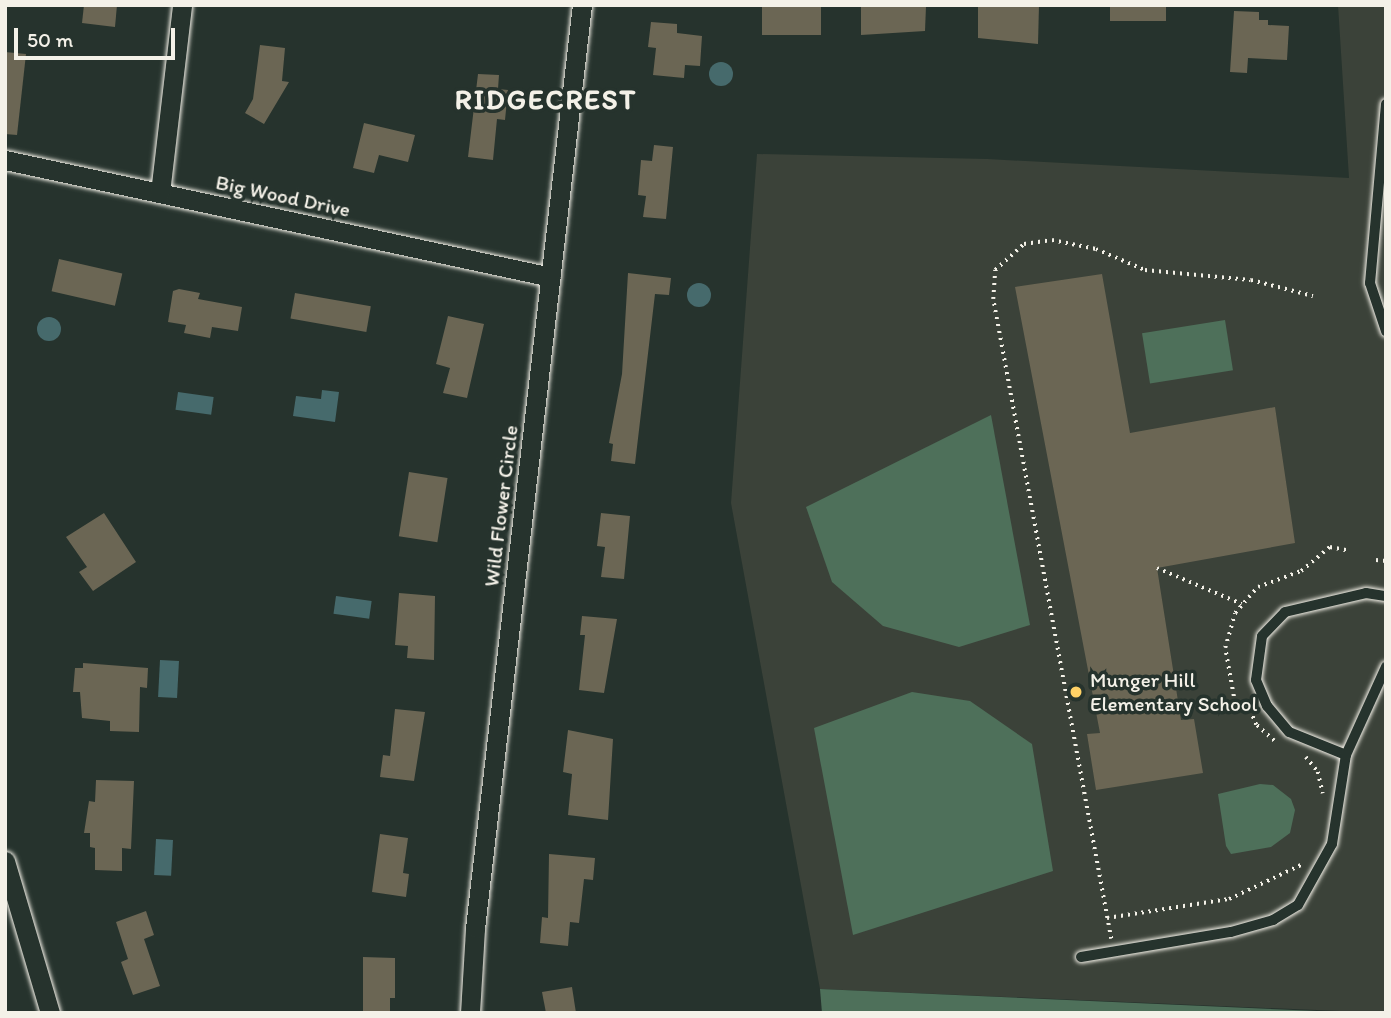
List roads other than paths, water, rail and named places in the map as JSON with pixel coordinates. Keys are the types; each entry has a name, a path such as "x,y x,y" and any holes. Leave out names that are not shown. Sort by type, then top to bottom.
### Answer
{"street":[{"path":"160,193 183,5"},
{"name":"Wild Flower Circle","path":"470,1013 475,928 582,5"},
{"name":"Big Wood Drive","path":"5,160 551,277"},
{"path":"5,861 50,1013"}],"lane":[{"path":"1386,104 1370,283 1386,331"},
{"path":"1346,755 1289,732 1267,706 1256,680 1262,636 1285,612 1366,593 1386,596"},
{"path":"1081,957 1231,932 1273,920 1298,905 1332,844 1346,755 1386,667"}],"water":[{"path":"721,62 732,69 733,74 726,85 721,86 710,79 709,74 716,63"},
{"path":"699,283 710,290 711,295 704,306 699,307 688,300 687,295 694,284"},
{"path":"49,317 60,324 61,329 54,340 49,341 38,334 37,329 44,318"},
{"path":"322,390 339,392 335,422 293,416 296,396 321,399"},
{"path":"178,392 214,397 211,415 175,410"},
{"path":"336,596 372,601 369,619 333,614"},
{"path":"160,660 179,661 177,698 158,697"},
{"path":"156,839 173,840 171,876 154,875"}],"place":[{"name":"Munger Hill Elementary School","path":"1076,692"}],"district":[{"name":"RIDGECREST","path":"546,99"}]}
